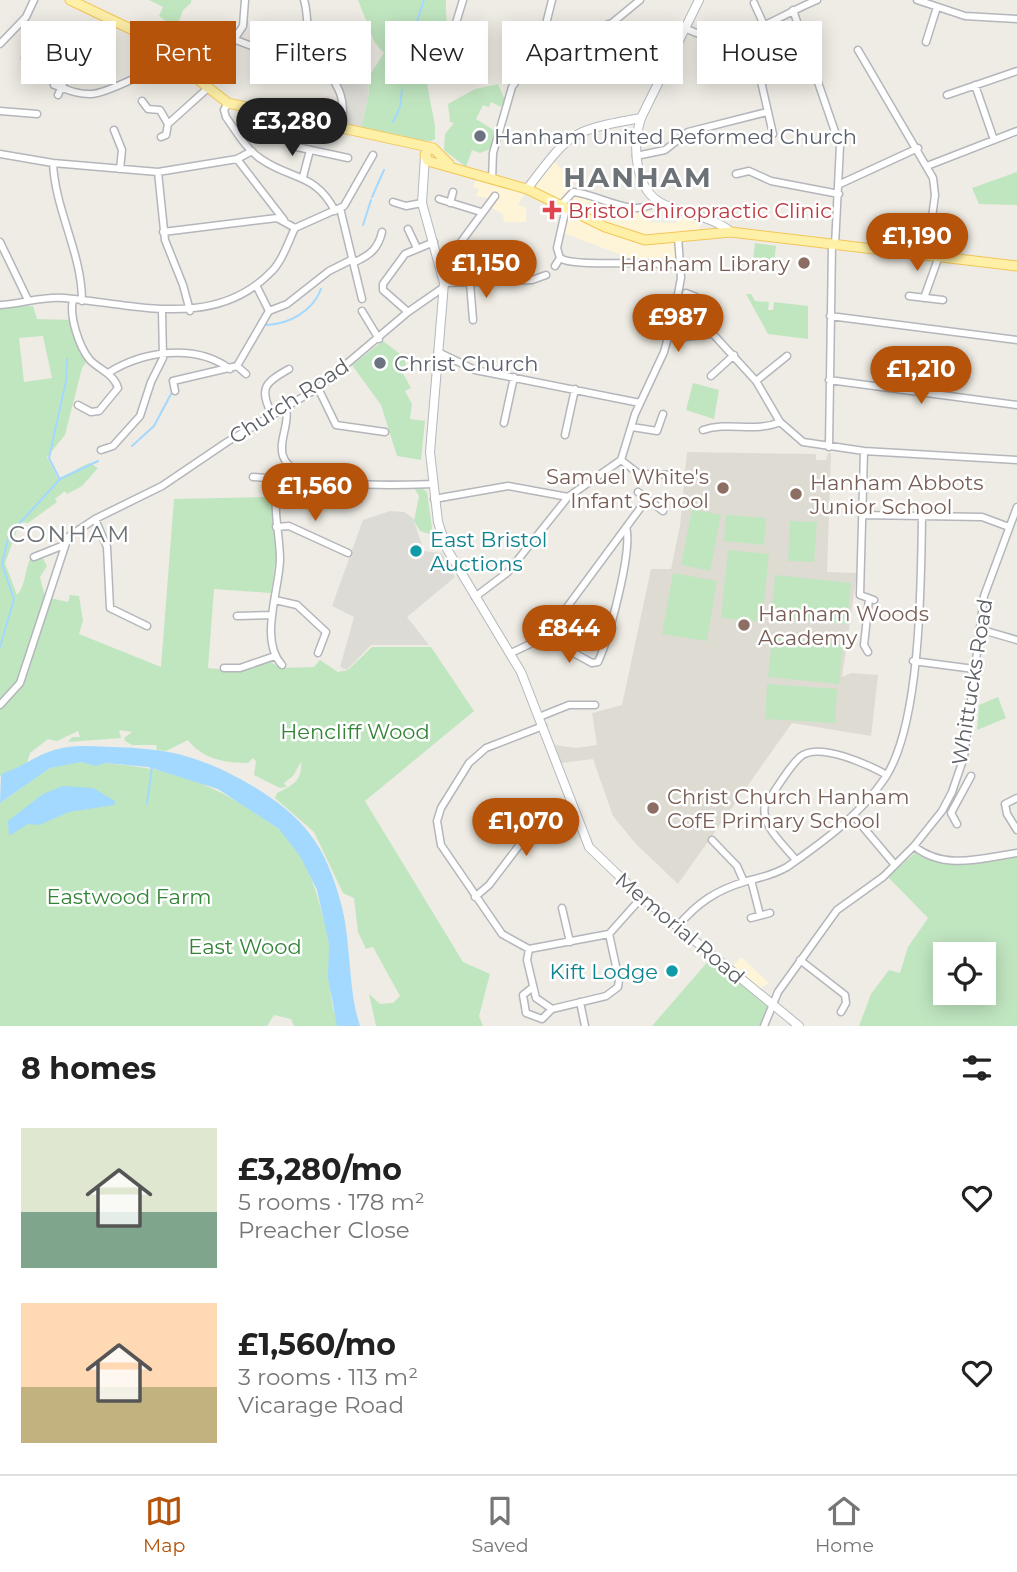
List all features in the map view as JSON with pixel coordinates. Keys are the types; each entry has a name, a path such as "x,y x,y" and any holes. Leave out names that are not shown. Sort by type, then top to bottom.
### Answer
{"main road":[{"path":"69,0 130,29"},
{"path":"202,84 228,103 400,143 450,166 527,189 634,237 657,240 710,232 731,232 1017,267"}],"street":[{"path":"0,44 26,17 34,0"},
{"path":"245,0 245,21 236,40 250,45"},
{"path":"307,21 304,2 315,0"},
{"path":"456,21 463,0"},
{"path":"547,21 552,0"},
{"path":"614,21 640,0"},
{"path":"699,0 641,118 636,132 636,156 645,185 657,201 731,232"},
{"path":"772,21 817,0"},
{"path":"916,0 975,17 1017,19"},
{"path":"754,4 762,21"},
{"path":"926,42 937,8"},
{"path":"793,10 841,146 830,316 829,447"},
{"path":"687,29 697,34"},
{"path":"858,50 918,148 936,188 927,255"},
{"path":"947,95 1017,71"},
{"path":"58,95 57,86 85,94 103,92 130,79"},
{"path":"161,137 166,135 168,124 208,84"},
{"path":"337,84 342,98 341,130"},
{"path":"492,180 493,153 514,84"},
{"path":"761,84 773,134"},
{"path":"975,85 994,140"},
{"path":"142,101 146,108 160,110 168,124"},
{"path":"228,103 224,110 226,117 261,160 318,186 338,209 362,299"},
{"path":"0,111 37,114"},
{"path":"636,156 665,150 681,135 695,129 767,111"},
{"path":"527,189 561,144 574,134 641,118"},
{"path":"617,122 636,132"},
{"path":"928,166 1017,131"},
{"path":"118,132 122,150 120,169"},
{"path":"296,136 295,145 310,150 345,157 344,147"},
{"path":"840,184 918,148"},
{"path":"303,177 310,150"},
{"path":"0,154 53,163 158,172 237,159 252,151"},
{"name":"Memorial Road","path":"430,156 422,177 422,203 439,254 444,285 431,428 432,484 447,549 511,653 539,717 589,847 677,927 799,1026"},
{"path":"237,159 284,220 295,228"},
{"path":"0,305 28,300 73,300 190,311 240,294 256,285 285,254 295,228 338,209 371,160"},
{"path":"53,163 54,178 78,265 82,301"},
{"path":"736,174 748,171 771,181 839,194"},
{"path":"158,172 163,232 190,311"},
{"path":"450,203 453,192"},
{"path":"555,266 560,258 557,248 564,207 573,192 589,194 629,207 646,208 657,201"},
{"path":"403,195 397,203 422,203"},
{"path":"439,254 458,246 495,196"},
{"path":"439,199 481,212"},
{"path":"163,232 277,218 284,220"},
{"path":"705,219 710,232"},
{"path":"408,229 417,247"},
{"path":"174,387 234,367 269,311 287,304 329,271 369,256 379,246 382,232"},
{"path":"475,597 508,572 568,497 621,460 640,403 669,335 679,293 681,264 678,237"},
{"path":"0,242 28,300"},
{"path":"408,312 383,290 383,284 398,260 417,247 435,242"},
{"path":"924,298 939,256"},
{"path":"560,258 571,263 629,261 681,264"},
{"path":"444,285 536,280 546,275"},
{"path":"470,283 473,320"},
{"path":"256,285 269,311"},
{"name":"Church Road","path":"64,545 68,537 95,519 184,473 318,388 444,285"},
{"path":"686,293 696,297 713,334 757,381 780,422 803,442 864,451 1017,460"},
{"path":"909,296 943,300"},
{"path":"73,300 76,328 85,352 108,373 121,391 99,411 91,412 78,405"},
{"path":"425,301 444,301"},
{"path":"101,450 113,446 140,416 151,382 160,368 163,353 162,310"},
{"path":"362,311 379,339"},
{"path":"464,311 473,312"},
{"path":"830,316 1017,340"},
{"path":"669,335 685,337 713,334"},
{"path":"438,352 471,369 640,403"},
{"path":"108,373 124,362 163,353 200,354 246,374"},
{"path":"711,376 734,355"},
{"path":"757,381 787,356"},
{"path":"272,415 264,398 265,388 271,379 289,369"},
{"path":"504,424 514,377"},
{"path":"829,380 1017,405"},
{"path":"318,388 336,425 375,428 385,432"},
{"path":"565,435 575,389"},
{"path":"286,408 288,418 282,453 290,467 306,476 338,482 432,484"},
{"path":"632,427 656,431 663,414"},
{"path":"703,430 723,426 758,428 780,422"},
{"path":"864,451 860,595 872,600 861,645 868,652"},
{"path":"621,460 639,474 679,475"},
{"path":"282,665 275,656 272,615 280,559 275,503 280,479 290,467"},
{"path":"257,479 280,479"},
{"path":"434,499 508,486 568,497"},
{"path":"638,492 663,511"},
{"path":"511,653 545,637 647,499"},
{"name":"Whittucks Road","path":"764,1026 771,1003 837,910 895,865 914,846 942,811 952,792 964,757 984,596 1017,507"},
{"path":"862,515 982,517 1009,527"},
{"path":"677,927 702,901 747,881 780,871 796,860 853,815 887,775 904,733 920,606 922,516"},
{"path":"95,519 107,547 110,608 148,626"},
{"path":"276,527 289,526 348,553"},
{"path":"545,637 592,663 598,662 618,592 629,538 626,527"},
{"path":"34,557 64,545"},
{"path":"0,705 20,682 64,545"},
{"path":"275,600 297,604 326,632 318,653"},
{"path":"237,616 272,615"},
{"path":"979,629 1017,640"},
{"path":"224,668 240,668 275,656"},
{"path":"913,661 974,669"},
{"path":"539,717 569,705 595,705"},
{"path":"542,726 480,752 469,763 441,808 437,821 442,845 502,934 529,949 609,934 642,897"},
{"path":"796,860 766,822 763,813 765,805 800,757 815,751 841,756 864,762 887,775"},
{"path":"957,824 951,813 971,776"},
{"path":"952,792 961,797"},
{"path":"996,805 1017,799"},
{"path":"1005,804 1007,814 1017,830"},
{"path":"475,897 489,885 537,822 572,808"},
{"path":"853,815 895,865"},
{"path":"712,840 737,866 747,881 760,915"},
{"path":"914,846 924,855 945,862 1017,853"},
{"path":"562,908 570,942"},
{"path":"751,918 770,913"},
{"path":"533,987 523,995 526,1013 542,1019 552,1009 606,996 618,987 619,980 609,934"},
{"path":"529,949 527,960 536,998 542,1005 552,1009"},
{"path":"800,960 845,995 846,1003 841,1012"},
{"path":"580,1002 585,1026"}],"shaded area":[{"path":"340,84 368,84 369,93 361,129 346,124 344,93"},
{"path":"553,161 573,179 572,193 650,208 651,222 676,223 677,217 685,215 701,218 699,230 675,234 675,261 663,263 635,260 563,233 568,206 534,186"},
{"path":"477,179 524,194 518,205 526,207 526,222 504,222 503,214 485,204 488,198 476,196 479,189 473,187"},
{"name":"Hanham Woods Academy","path":"687,452 816,454 816,460 826,460 828,453 831,453 827,572 857,573 842,677 851,673 878,675 871,736 792,723 678,884 636,844 613,816 593,759 561,763 555,745 576,748 597,745 592,713 622,705 651,569 671,569 680,526"},
{"path":"390,511 404,512 413,518 424,551 442,553 455,577 407,617 429,645 371,645 347,670 340,667 354,617 332,606 363,520"},
{"path":"741,957 769,983 758,990 732,967"}],"green space":[{"path":"149,0 191,0 179,21 166,21 159,16 163,7"},
{"path":"358,0 446,0 447,21 385,21 385,84 427,84 435,139 403,139 403,136 361,129 371,73 384,53 375,43 371,33 371,21 366,21"},
{"path":"498,84 505,100 501,107 491,102 489,107 483,105 476,119 495,131 490,149 480,153 472,150 466,167 444,150 445,134 454,123 450,122 448,104 475,89"},
{"path":"1017,172 1017,205 979,204 972,188"},
{"path":"755,243 776,246 774,263 753,260"},
{"path":"746,294 751,294 755,301 769,302 768,310 773,310 774,302 808,306 808,339 768,334"},
{"name":"Hencliff Wood","path":"33,306 37,319 73,320 88,360 82,368 65,435 47,457 58,479 89,463 98,468 82,486 67,494 65,491 55,499 57,502 28,523 20,522 5,563 17,595 32,555 42,557 47,566 40,577 45,597 68,602 70,595 79,596 83,621 79,634 161,667 174,499 272,497 276,557 271,593 214,589 208,668 239,671 271,662 280,668 314,667 320,660 338,672 348,670 372,647 431,647 474,711 365,801 463,962 490,974 479,1016 483,1026 376,1026 369,994 380,1004 393,1003 400,996 373,947 366,949 358,932 354,898 343,893 314,832 275,798 277,793 291,785 298,778 301,762 293,776 284,783 287,787 280,788 254,775 256,761 253,758 248,763 216,759 201,752 188,740 166,751 157,750 156,745 132,745 124,738 132,732 119,730 121,738 68,742 72,737 80,737 78,731 57,741 48,739 30,753 27,763 0,776 0,307","holes":["43,336 52,378 24,382 19,338"]},
{"path":"383,341 404,357 406,365 400,368 411,388 405,391 412,404 410,419 425,421 421,460 397,456 381,405 352,365"},
{"path":"693,383 719,390 714,419 686,410"},
{"path":"414,488 422,488 427,492 433,535 420,531 414,521 419,496"},
{"path":"692,509 721,515 710,571 681,565"},
{"path":"726,515 766,518 764,545 724,541"},
{"path":"790,521 817,522 814,562 788,561"},
{"path":"728,550 769,554 762,622 721,618"},
{"path":"673,573 717,581 707,641 662,634"},
{"path":"775,575 851,583 847,624 771,617"},
{"path":"772,637 843,644 839,684 768,677"},
{"path":"767,684 837,689 835,723 765,719"},
{"path":"998,697 1006,718 977,730 979,705"},
{"name":"Eastwood Farm","path":"81,761 151,769 191,779 231,798 286,836 301,857 319,902 330,948 332,1004 340,1026 294,1026 291,1019 274,1015 267,1026 0,1026 0,803 50,768"},
{"path":"915,853 953,865 1017,857 1017,1026 859,1026 871,994 889,970 900,973 908,947 928,918 888,877"},
{"path":"710,959 768,1006 761,1026 652,1026"}],"water":[{"path":"83,746 155,750 195,759 250,784 298,820 319,848 338,892 360,1026 337,1026 328,978 329,944 317,890 300,856 279,829 218,789 148,767 106,763 96,766 81,762 50,768 0,803 1,774 48,752"},
{"path":"63,786 93,788 115,801 114,805 69,812 39,825 28,824 9,836 8,821 43,794"}],"waterway":[{"path":"417,21 424,0"},
{"path":"393,122 400,107 402,90"},
{"path":"372,197 384,170"},
{"path":"363,225 371,200"},
{"path":"267,325 284,322 299,315 312,304 321,289"},
{"path":"59,478 49,458 66,381 67,359"},
{"path":"132,446 154,426 171,394"},
{"path":"0,647 14,599 2,564 9,535 60,479 98,461"},
{"path":"147,804 152,767"}],"place":[{"name":"Hanham United Reformed Church","path":"480,136"},
{"name":"Bristol Chiropractic Clinic","path":"552,210"},
{"name":"Hanham Library","path":"804,263"},
{"name":"Christ Church","path":"380,363"},
{"name":"Samuel White's Infant School","path":"723,488"},
{"name":"Hanham Abbots Junior School","path":"796,494"},
{"name":"East Bristol Auctions","path":"416,551"},
{"name":"Hanham Woods Academy","path":"744,625"},
{"name":"Christ Church Hanham CofE Primary School","path":"653,808"},
{"name":"Kift Lodge","path":"672,971"}],"district":[{"name":"HANHAM","path":"638,177"},
{"name":"CONHAM","path":"70,534"}],"park label":[{"name":"East Wood","path":"245,946"}]}
